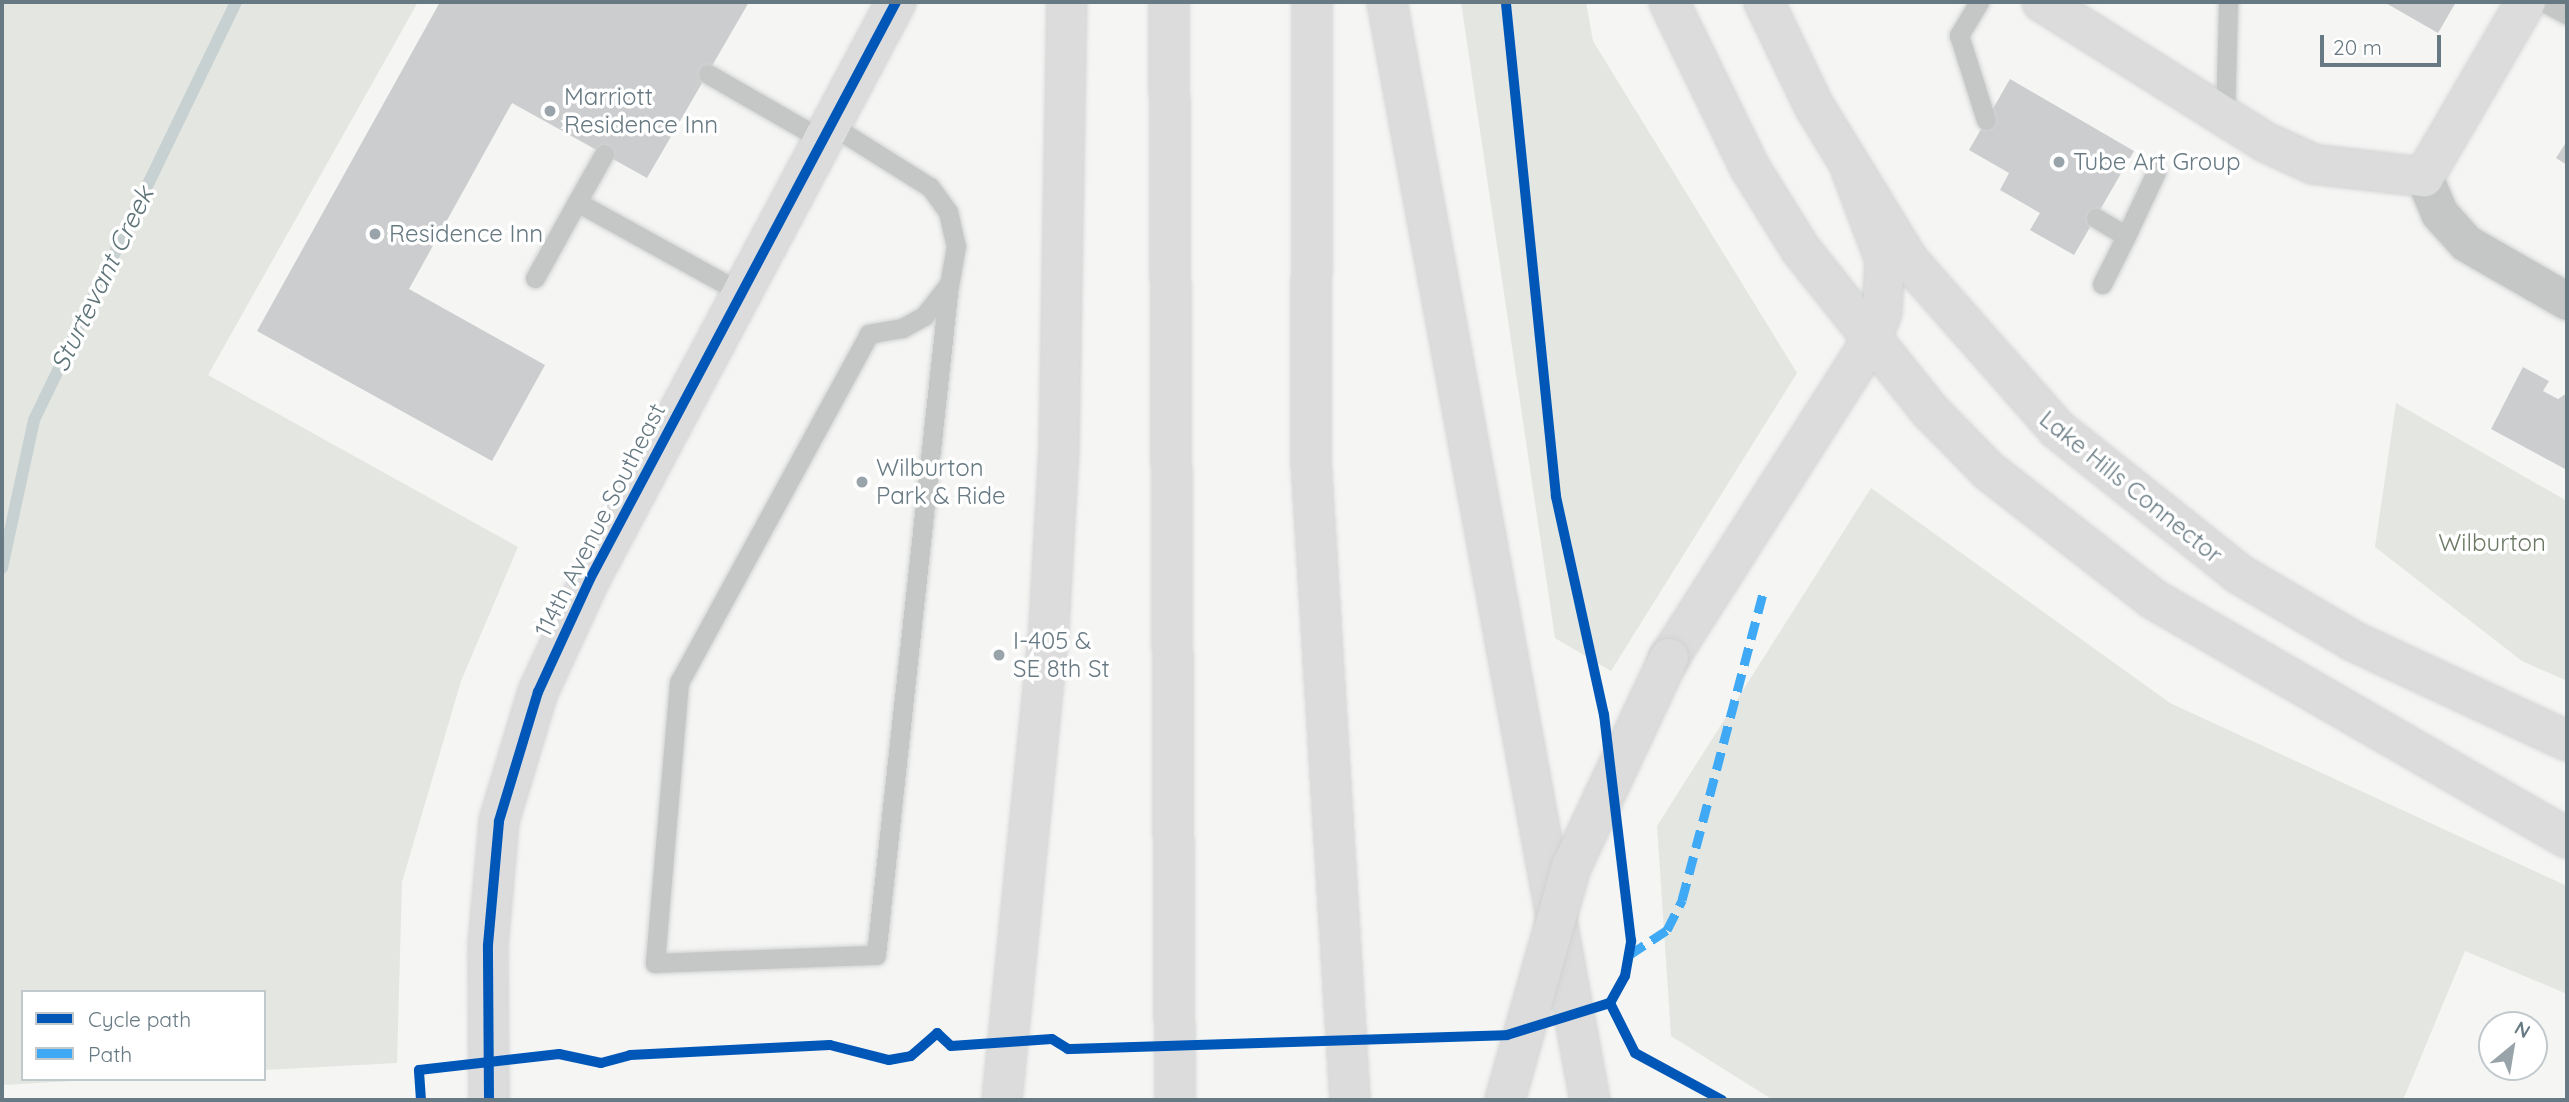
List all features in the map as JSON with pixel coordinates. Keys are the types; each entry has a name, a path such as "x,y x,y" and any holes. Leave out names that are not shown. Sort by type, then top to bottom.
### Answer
{"main road":[{"name":"114th Avenue Southeast","path":"489,1100 488,945 499,821 513,762 590,579 896,2"},
{"path":"1002,1100 1049,627 1059,449 1067,2"},
{"path":"1168,2 1175,1100"},
{"path":"1312,2 1311,460 1350,1100"},
{"path":"1387,2 1590,1100"},
{"path":"1669,2 1750,168 1801,250 1871,341 1982,463 2085,551 2187,619 2567,838"},
{"path":"1505,1100 1542,954 1607,782 1708,590 1871,341 1882,312 1885,260 1852,172 1764,2"},
{"path":"2042,2 2225,121 2313,164 2424,177 2526,2"},
{"name":"Lake Hills Connector","path":"1852,172 1909,261 2008,380 2175,529 2353,641 2567,741"}],"street":[{"path":"2424,177 2439,213 2466,243 2567,301"}],"lane":[{"path":"1979,2 1959,35 1986,120"},
{"path":"2225,121 2228,2"},
{"path":"2544,2 2567,15"},
{"path":"708,74 827,132 930,187 948,212 956,246 949,284 876,955 655,963 679,682 869,334 924,316 949,284"},
{"path":"535,278 604,154"},
{"path":"2102,284 2156,172"},
{"path":"577,202 742,293"},
{"path":"2096,218 2126,236"}],"green space":[{"path":"2,2 418,2 208,375 518,547 461,681 402,882 397,1063 266,1070 266,990 21,990 21,1081 73,1081 2,1085"},
{"path":"1461,2 1586,2 1593,41 1797,373 1611,671 1555,638"},
{"name":"Wilburton","path":"2396,403 2567,501 2567,681 2522,661 2375,547"},
{"path":"1871,488 2170,703 2567,886 2567,994 2465,951 2403,1100 1773,1100 1671,1036 1657,826"}],"building":[{"name":"Residence Inn","path":"440,2 749,2 647,178 512,103 409,289 545,365 492,461 257,331"},
{"path":"2384,2 2456,2 2438,33"},
{"name":"Tube Art Group","path":"2010,79 2134,151 2074,255 2030,230 2040,213 2000,190 2009,173 1969,150"},
{"path":"2567,141 2567,165 2556,158"},
{"path":"2523,367 2549,381 2543,391 2558,399 2567,393 2567,470 2491,429"}],"waterway":[{"name":"Sturtevant Creek","path":"2,568 34,420 236,2"}],"marked path":[{"path":"1629,955 1667,930 1682,900 1764,590"}],"cycle path":[{"path":"489,1100 488,945 499,821 538,692 590,579 896,2"},
{"path":"421,1100 419,1070 559,1054 601,1063 630,1055 830,1045 889,1060 911,1056 937,1033 951,1046 1052,1039 1068,1049 1507,1035 1610,1003 1625,976 1631,941 1604,715 1556,496 1506,2"},
{"path":"1610,1003 1635,1053 1722,1100"}],"place":[{"name":"Marriott Residence Inn","path":"550,111"},
{"name":"Tube Art Group","path":"2059,162"},
{"name":"Residence Inn","path":"375,234"},
{"name":"Wilburton Park & Ride","path":"862,482"},
{"name":"I-405 & SE 8th St","path":"999,655"}]}
